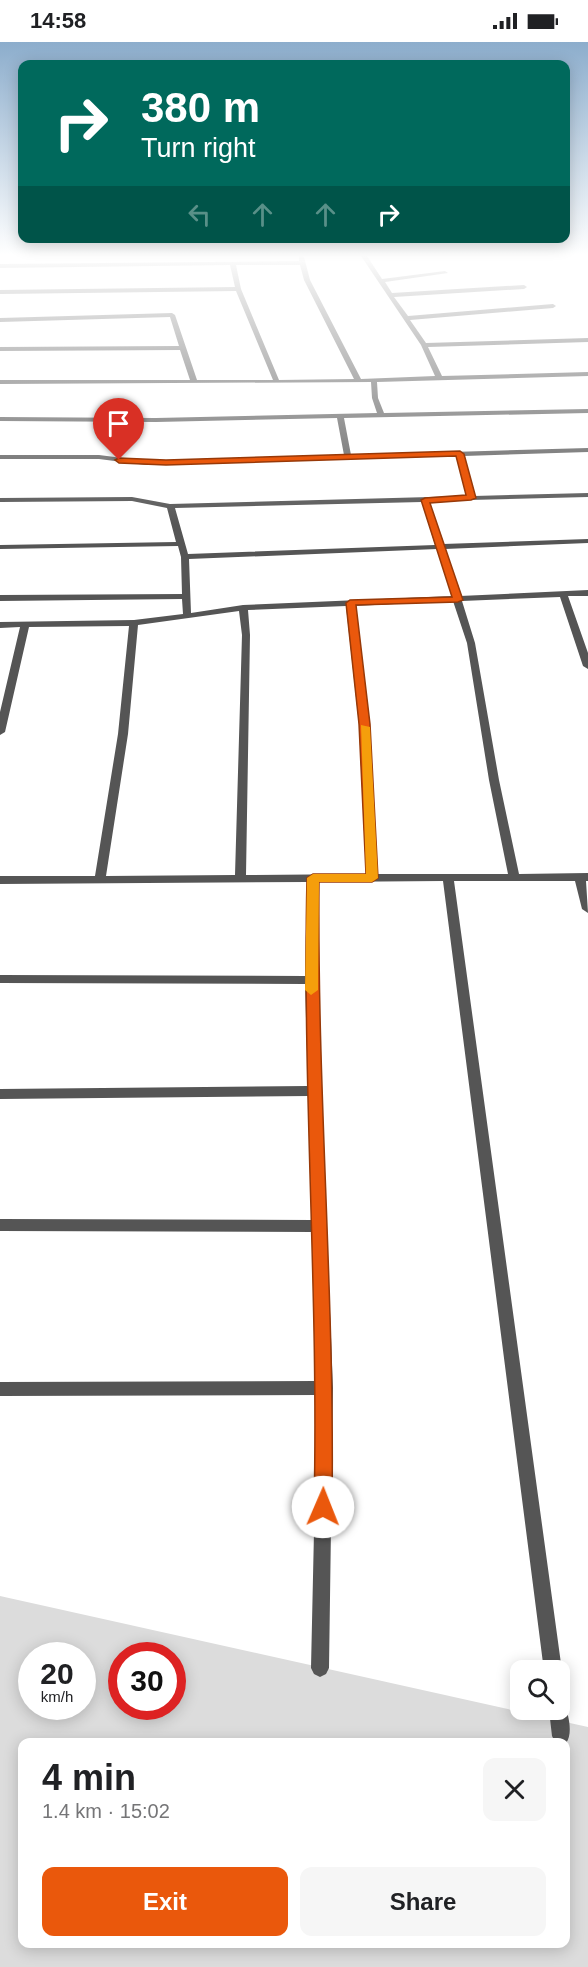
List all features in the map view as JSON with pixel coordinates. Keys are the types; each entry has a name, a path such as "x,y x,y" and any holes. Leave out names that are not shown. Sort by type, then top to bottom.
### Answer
{"street":[{"path":"262,346 277,382"},
{"path":"341,346 359,381"},
{"path":"424,346 440,380"},
{"path":"0,349 184,348 194,382"},
{"path":"0,382 440,380 588,374"},
{"path":"374,380 375,398 381,416"},
{"path":"0,419 156,420 588,411"},
{"path":"340,417 348,456"},
{"path":"0,457 99,457 146,463 588,450"},
{"path":"460,454 471,498"},
{"path":"0,500 132,499 170,506 588,495"},
{"path":"425,500 471,643 492,768 514,877"},
{"path":"170,506 185,557 187,614"},
{"path":"185,557 588,541"},
{"path":"0,547 180,544"},
{"path":"0,625 134,623 243,608 588,593"},
{"path":"563,594 588,666"},
{"path":"0,598 187,596"},
{"path":"350,603 364,724 372,878"},
{"path":"240,879 246,636 243,608"},
{"path":"100,878 123,734 134,623"},
{"path":"0,732 25,625"},
{"path":"0,880 584,877 588,909"},
{"path":"313,878 311,980 325,1388 320,1668"},
{"path":"448,878 552,1660"},
{"path":"0,979 311,980"},
{"path":"0,1094 315,1091"},
{"path":"0,1225 320,1226"},
{"path":"0,1389 325,1388"},
{"path":"559,1720 561,1736"}],"shaded area":[{"path":"0,1596 510,1710 510,1720 557,1720 588,1727 588,1967 0,1967"}],"slow traffic":[{"path":"311,990 313,878 372,878 365,727"}],"route":[{"path":"119,460 146,463 460,454 471,498 425,500 458,600 350,603 364,724 372,878 313,878 311,980 325,1388 323,1507"}]}
